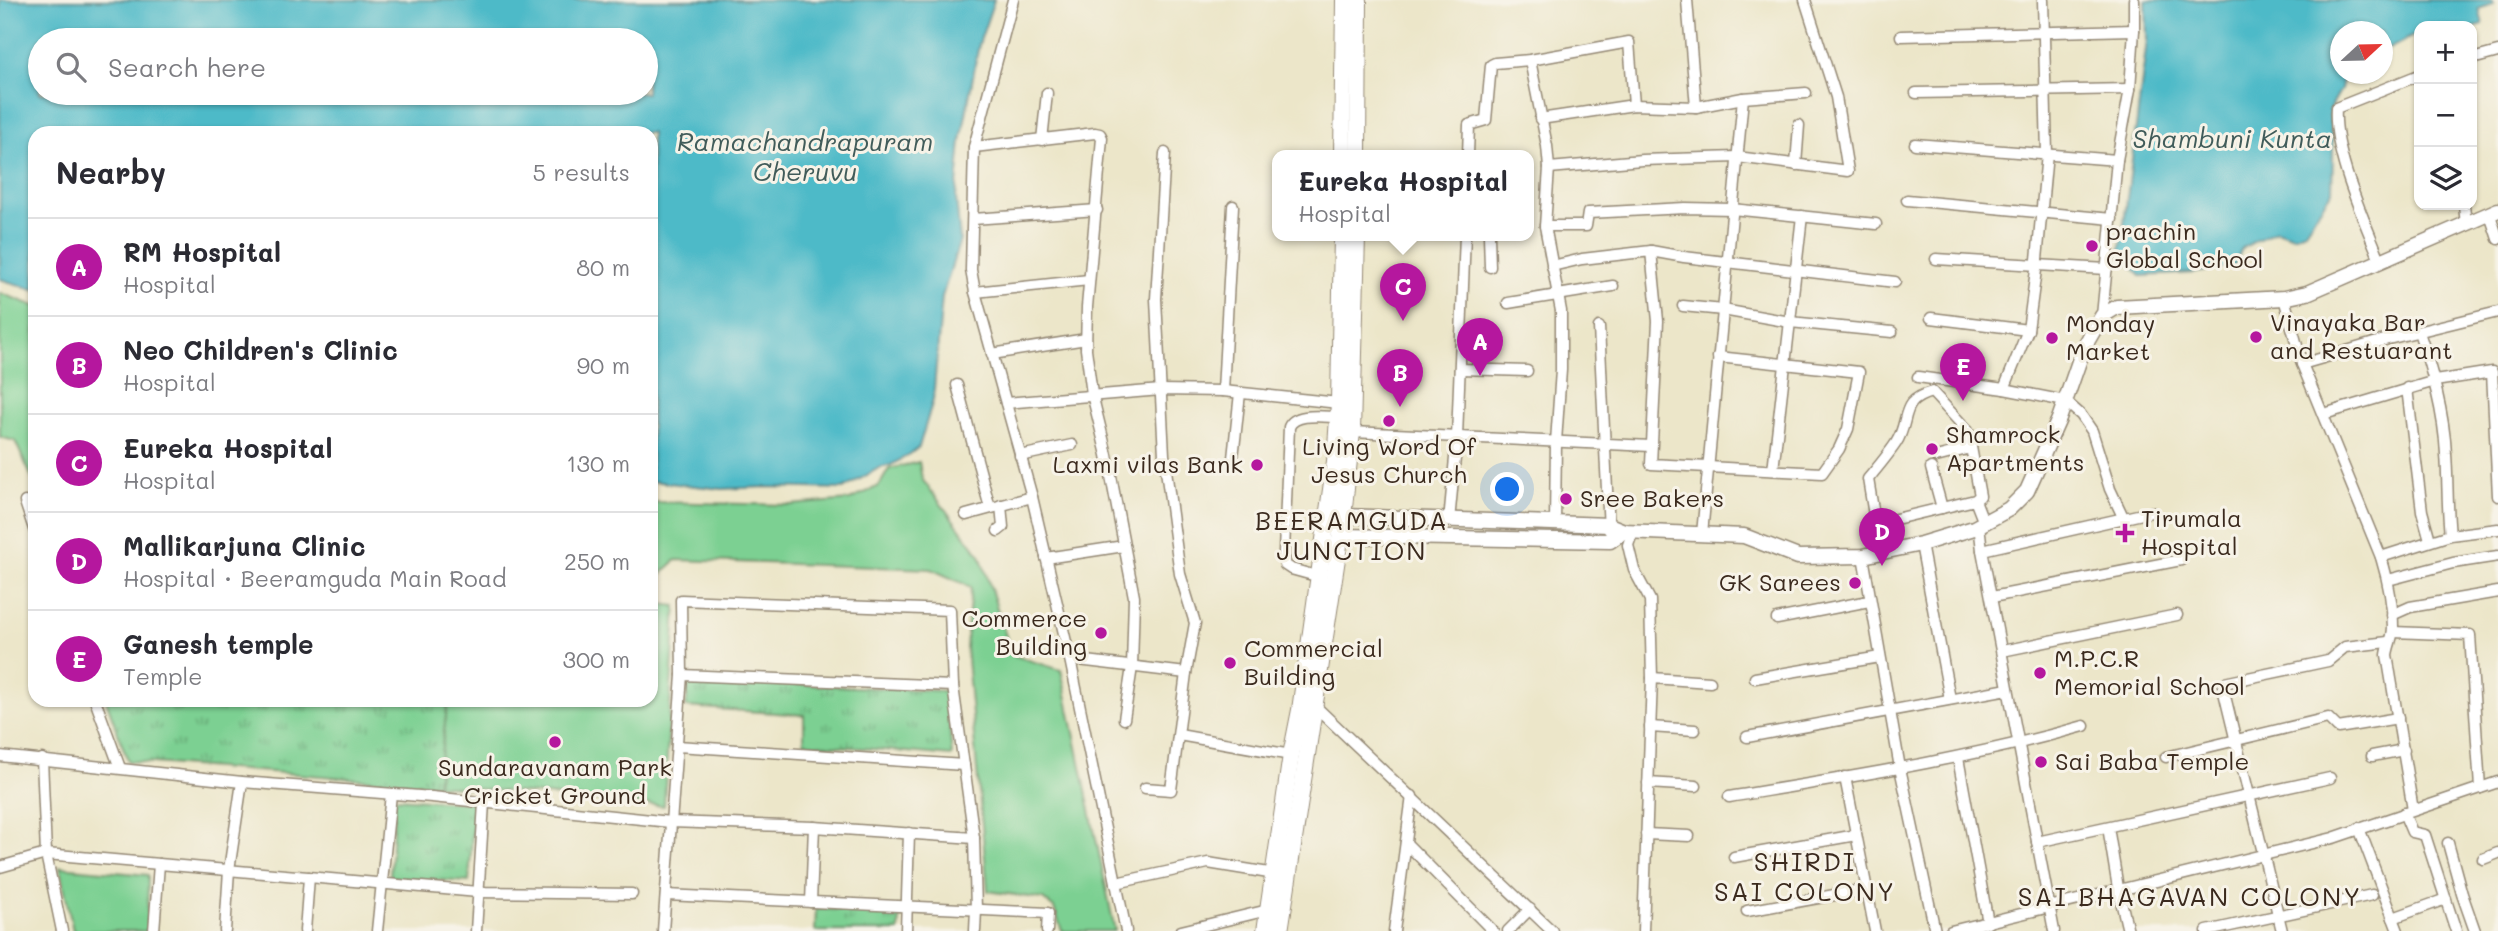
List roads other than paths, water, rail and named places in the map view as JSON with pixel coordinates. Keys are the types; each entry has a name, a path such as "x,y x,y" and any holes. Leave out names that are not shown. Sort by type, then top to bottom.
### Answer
{"highway":[{"path":"1342,150 1344,0"},
{"path":"1358,150 1359,0"},
{"path":"1280,931 1289,823 1291,755 1328,523 1349,241"},
{"path":"1289,823 1316,707 1341,536 1352,432 1349,241"},
{"path":"1265,931 1275,874 1286,849"}],"main road":[{"path":"1343,516 1609,525 1628,531 1744,536 1798,557 1863,556 1921,544 1982,524 2009,509 2027,491 2065,401 2084,347 2102,316 2117,307 2284,298 2307,293 2494,212"},
{"path":"1341,536 1610,541 1628,531"}],"street":[{"path":"1013,0 974,147 971,270 1032,497 1070,659 1126,931"},
{"path":"1687,0 1696,107"},
{"path":"1549,168 1642,160 1737,158 1848,171 1836,97 1805,0"},
{"path":"2004,389 2028,330 2037,267 2047,154 2043,0"},
{"path":"2102,316 2117,160 2130,89 2134,0"},
{"path":"1901,36 2134,30"},
{"path":"1468,150 1469,125 1486,120 1491,65 1629,42 1634,105"},
{"path":"2477,58 2498,52"},
{"path":"1530,60 1547,146 1549,168 1545,226 1561,311 1555,524"},
{"path":"2380,260 2355,194 2335,128 2336,108 2414,77"},
{"path":"1916,93 2130,89"},
{"path":"1042,140 1046,93"},
{"path":"1540,118 1634,105 1696,107 1743,98 1806,93"},
{"path":"1702,534 1743,98"},
{"path":"1797,165 1798,125"},
{"path":"974,147 1100,134 1097,210 1086,339 1092,394 1107,455 1134,597 1132,667 1124,719"},
{"path":"1915,144 2117,160"},
{"path":"1145,788 1171,790 1195,624 1180,574 1164,455 1156,299 1164,153"},
{"path":"1907,200 2112,219"},
{"path":"1223,391 1233,206"},
{"path":"1545,226 1586,226 1588,214 1685,208 1732,209 1876,224"},
{"path":"972,219 1097,210"},
{"path":"2464,210 2466,225"},
{"path":"2494,212 2498,239"},
{"path":"1773,470 1802,216"},
{"path":"1449,521 1457,437 1465,241"},
{"path":"1489,241 1490,267"},
{"path":"1552,266 1582,259 1651,251 1895,282"},
{"path":"1651,251 1658,321 1651,464 1822,473 1839,449 1848,429 1859,372 1718,357"},
{"path":"1936,259 2107,269"},
{"path":"975,292 1089,280"},
{"path":"1508,303 1613,286"},
{"path":"2284,298 2302,364 2382,557 2392,615 2387,655 2404,750 2412,832 2425,835 2456,931"},
{"path":"1683,306 1892,332"},
{"path":"2302,364 2498,312"},
{"path":"1931,318 2028,330"},
{"path":"1599,327 1610,541"},
{"path":"2419,332 2435,381 2446,452 2446,501 2451,535"},
{"path":"992,355 1086,339"},
{"path":"1460,369 1527,371"},
{"path":"2324,414 2407,388 2492,372 2498,496"},
{"path":"1919,377 2065,401 2081,415 2092,431 2110,489 2124,519"},
{"path":"957,386 996,507 1004,521 1003,527 998,530"},
{"path":"2407,388 2422,511 2430,540"},
{"path":"1006,403 1161,390 1223,391 1338,410"},
{"path":"1932,392 1968,431 1980,496 1975,500 1879,523 1874,515 1868,479 1898,441 1910,404 1917,396 1932,392"},
{"path":"1233,458 1240,393"},
{"path":"1320,577 1285,565 1289,427 1297,418 1338,410"},
{"path":"1352,432 1651,446"},
{"path":"1020,456 1072,446"},
{"path":"1941,508 1934,463 1971,448"},
{"path":"966,514 1032,497"},
{"path":"1975,500 1982,524 1982,550 2054,931"},
{"path":"24,502 28,513"},
{"path":"1982,550 2151,512"},
{"path":"2382,557 2430,540 2498,529"},
{"path":"1628,531 1628,545 1634,570 1650,600 1652,678 1643,931"},
{"path":"1921,544 1950,699"},
{"path":"1046,558 1124,546"},
{"path":"1863,556 1900,768 1935,931"},
{"path":"2388,580 2498,556"},
{"path":"1992,597 2181,559"},
{"path":"2392,615 2410,607 2498,592"},
{"path":"663,931 682,675 681,600 950,610 953,686 974,838 975,931"},
{"path":"1776,619 1869,601"},
{"path":"2002,651 2177,615"},
{"path":"2282,931 2248,796 2224,683 2328,662 2345,647 2391,637 2470,635 2480,788"},
{"path":"1755,678 1880,657"},
{"path":"1070,659 1186,673"},
{"path":"682,675 953,686"},
{"path":"1652,678 1710,682"},
{"path":"1747,737 2008,689"},
{"path":"97,707 120,768"},
{"path":"1316,707 1552,931"},
{"path":"2166,757 2328,718 2338,728 2398,718"},
{"path":"1729,797 1958,758 2019,745 2084,726"},
{"path":"1650,727 1695,730"},
{"path":"1179,735 1291,755"},
{"path":"677,746 964,765"},
{"path":"2372,755 2404,750"},
{"path":"0,755 242,782 670,822 909,832 974,838"},
{"path":"1958,758 1988,923"},
{"path":"42,759 46,854 62,931"},
{"path":"1845,777 1875,931"},
{"path":"2038,842 2330,778"},
{"path":"225,931 229,870 242,782"},
{"path":"1951,931 2050,908 2118,888 2360,832 2498,782"},
{"path":"1648,783 1696,786"},
{"path":"377,931 391,794"},
{"path":"1395,930 1412,796"},
{"path":"476,931 484,803"},
{"path":"811,902 814,827"},
{"path":"2108,827 2128,931"},
{"path":"906,931 909,832"},
{"path":"2360,832 2398,931"},
{"path":"1646,835 1689,836"},
{"path":"1734,857 1856,835"},
{"path":"1406,843 1493,931"},
{"path":"2448,843 2475,931"},
{"path":"2483,859 2498,853"},
{"path":"0,867 46,854 478,892 632,894"},
{"path":"1116,883 1208,863 1275,874"},
{"path":"155,931 159,864"},
{"path":"305,931 309,877"},
{"path":"1747,911 1867,889"},
{"path":"666,895 976,910 1013,909 1048,913 1047,931"},
{"path":"2207,931 2372,895"},
{"path":"2393,918 2445,899"},
{"path":"1508,931 1530,909"},
{"path":"1181,931 1268,910"}],"water":[{"name":"Ramachandrapuram Cheruvu","path":"0,0 994,0 979,44 961,141 956,198 960,240 942,297 933,400 919,447 891,465 879,468 843,489 722,489 658,482 658,126 28,126 28,288 0,279"},
{"name":"Shambuni Kunta","path":"2146,0 2492,0 2493,4 2479,9 2483,25 2477,27 2477,21 2414,21 2414,36 2393,47 2393,21 2330,21 2330,84 2342,84 2329,110 2333,151 2332,191 2305,231 2293,236 2276,230 2242,248 2234,266 2194,273 2141,276 2120,255 2147,40"}],"place":[{"name":"prachin Global School","path":"2092,246"},
{"name":"Eureka Hospital","path":"1403,321"},
{"name":"Vinayaka Bar and Restuarant","path":"2256,337"},
{"name":"Monday Market","path":"2052,338"},
{"name":"RM Hospital","path":"1480,376"},
{"name":"Ganesh temple","path":"1963,401"},
{"name":"Neo Children's Clinic","path":"1400,407"},
{"name":"Living Word Of Jesus Church","path":"1389,421"},
{"name":"Shamrock Apartments","path":"1932,449"},
{"name":"Laxmi vilas Bank","path":"1257,465"},
{"name":"Sree Bakers","path":"1566,499"},
{"name":"Tirumala Hospital","path":"2125,533"},
{"name":"Mallikarjuna Clinic","path":"1882,566"},
{"name":"GK Sarees","path":"1855,583"},
{"name":"Commerce Building","path":"1101,633"},
{"name":"Commercial Building","path":"1230,663"},
{"name":"M.P.C.R Memorial School","path":"2040,673"},
{"name":"Sundaravanam Park Cricket Ground","path":"555,742"},
{"name":"Sai Baba Temple","path":"2041,762"}],"district":[{"name":"BEERAMGUDA JUNCTION","path":"1352,536"},
{"name":"SHIRDI SAI COLONY","path":"1805,877"},
{"name":"SAI BHAGAVAN COLONY","path":"2190,897"}]}
